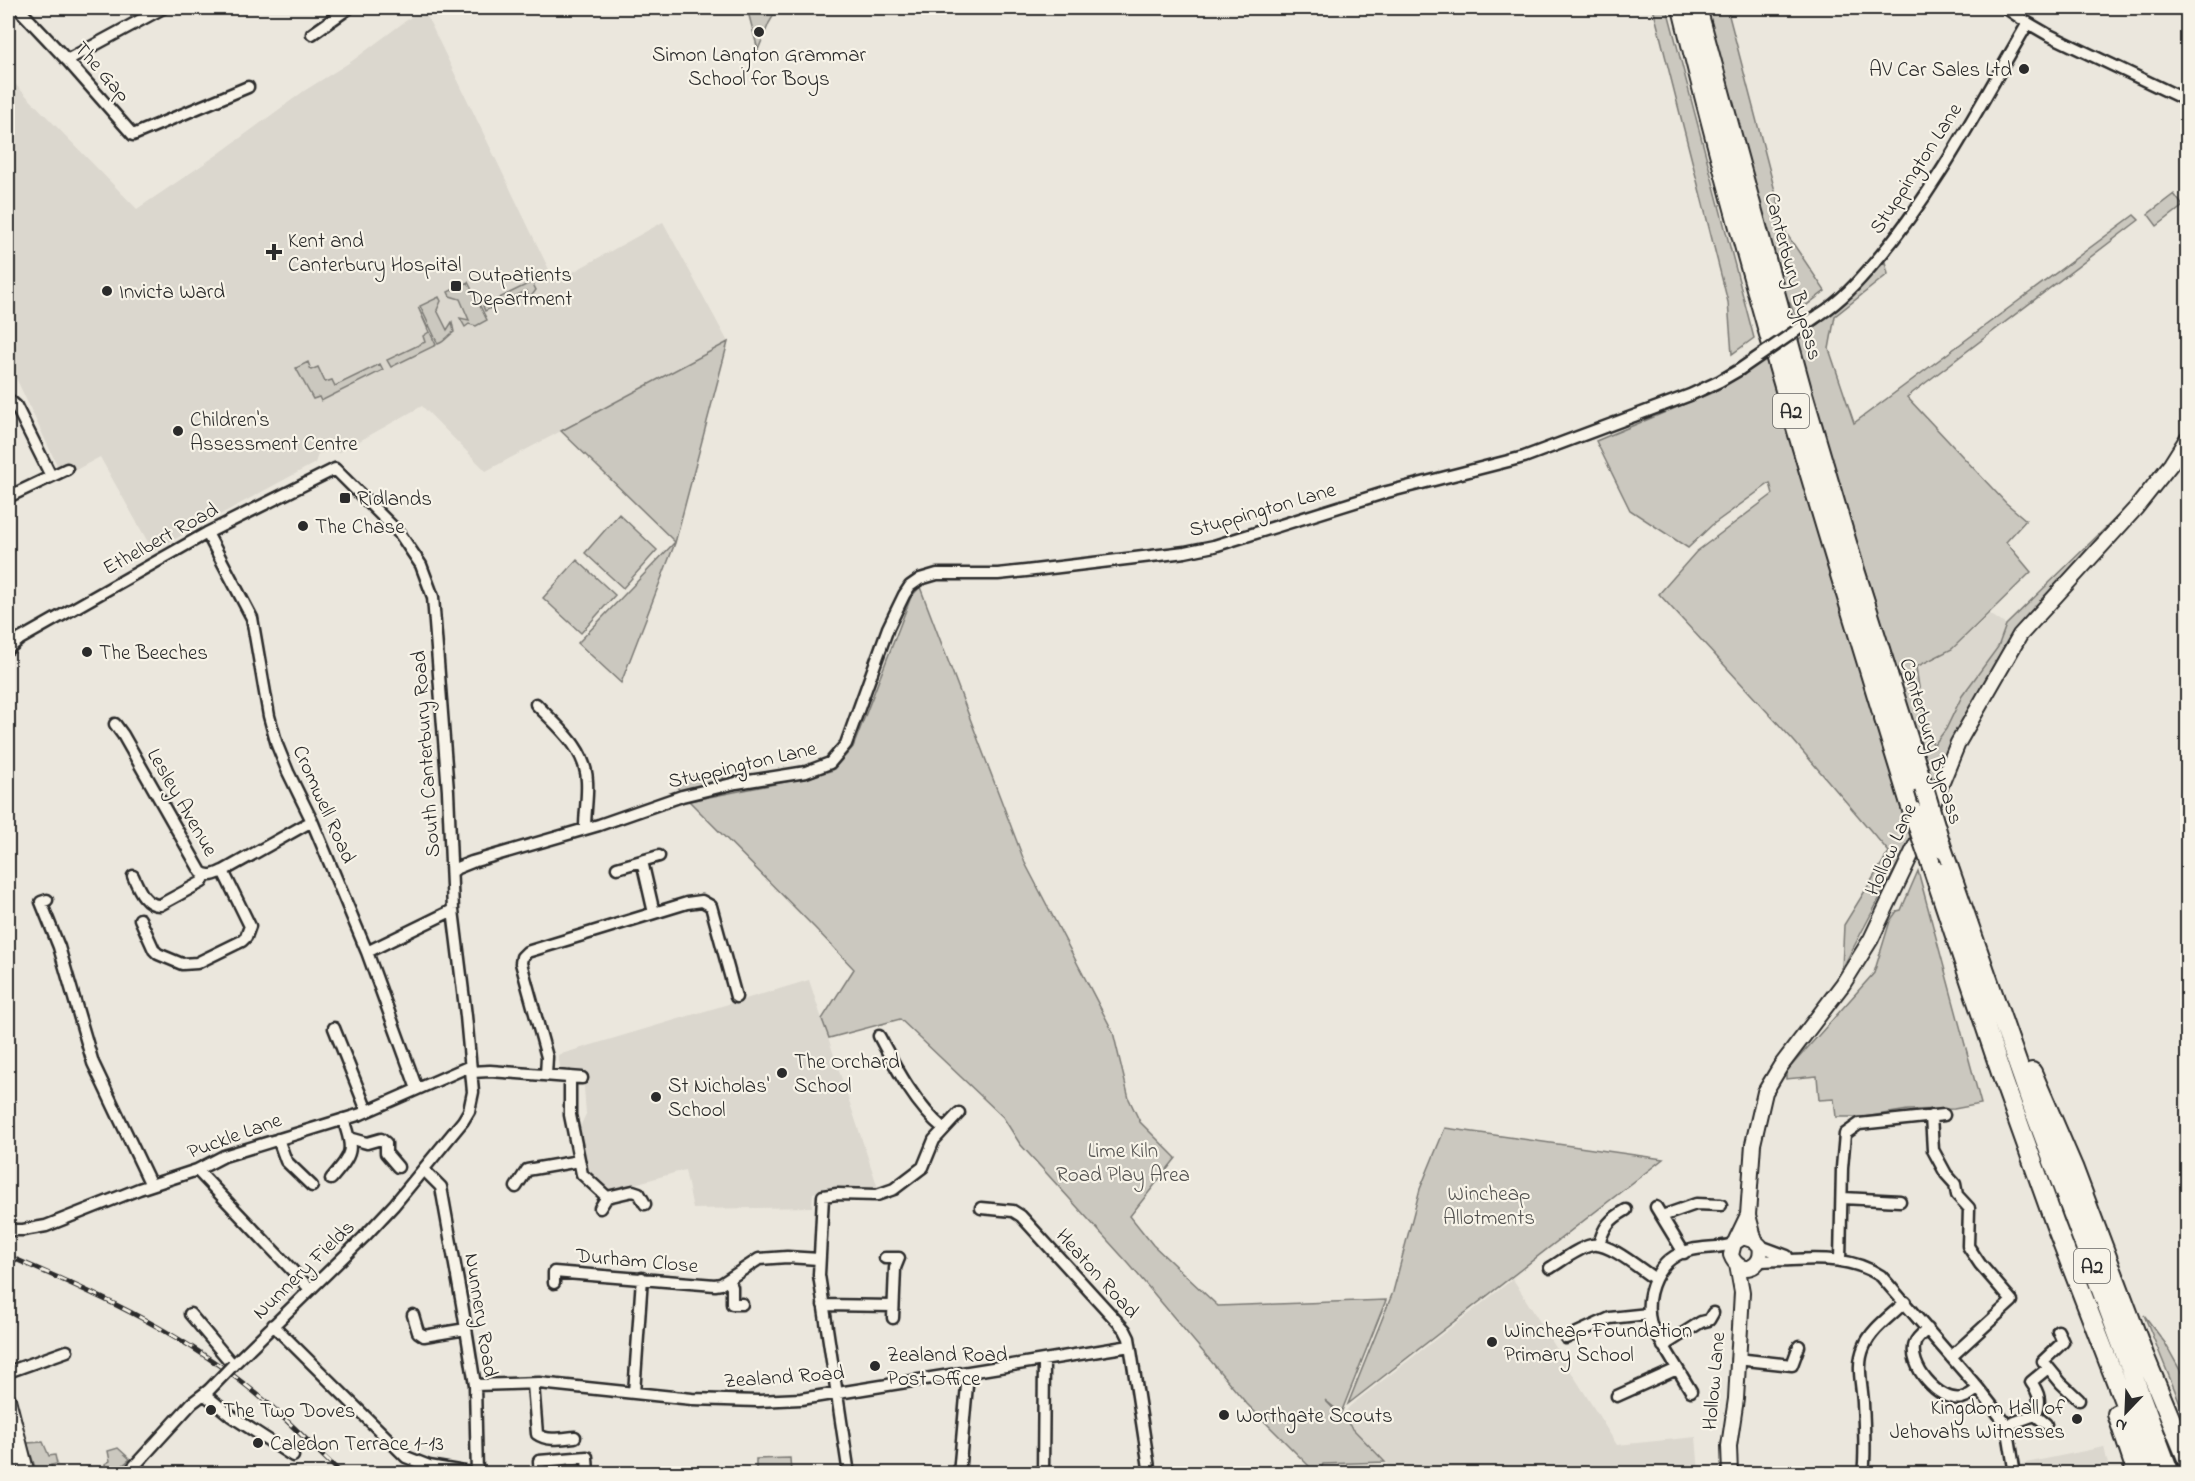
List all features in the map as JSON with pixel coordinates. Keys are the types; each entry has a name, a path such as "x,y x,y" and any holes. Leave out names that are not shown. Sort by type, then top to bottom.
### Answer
{"highway":[{"name":"Canterbury Bypass","path":"1683,8 1704,98 1788,403 1912,810 2014,1112 2152,1473"},
{"name":"Canterbury Bypass","path":"1697,8 1803,394 1942,848 1982,961 2040,1107 2170,1473"},
{"name":"A2","path":"2040,1107 2077,1177 2151,1375 2187,1461"},
{"name":"A2","path":"2055,1224 2137,1473"}],"street":[{"name":"The Gap","path":"18,8 134,135 248,87"},
{"path":"67,60 163,8"},
{"path":"312,34 349,8"},
{"path":"2006,8 2028,23 2187,102"},
{"name":"Stuppington Lane","path":"452,872 472,862 598,825 688,794 821,768 838,756 846,744 888,628 903,596 910,586 920,579 937,574 1026,572 1185,552 1214,546 1387,492 1524,457 1690,395 1720,381 1819,315 1853,288 1889,246 1923,200 2028,23"},
{"path":"8,399 16,406 51,476"},
{"name":"Hollow Lane","path":"1730,1473 1729,1446 1736,1399 1742,1292 1735,1262 1731,1255 1748,1215 1753,1144 1765,1092 1780,1067 1843,984 1871,939 1913,853 1958,743 2020,635 2136,508 2171,464 2187,437"},
{"path":"8,497 67,469"},
{"name":"Ethelbert Road","path":"8,649 20,639 207,533 335,469"},
{"name":"South Canterbury Road","path":"335,469 400,534 421,565 433,597 453,910 471,1069"},
{"name":"Cromwell Road","path":"207,533 252,618 269,716 278,745 367,952 417,1089"},
{"path":"543,707 575,746 585,766 587,778 585,828"},
{"name":"Lesley Avenue","path":"115,724 128,732 172,825 205,876 223,871 312,821"},
{"path":"617,868 659,856"},
{"path":"642,861 654,913"},
{"path":"140,919 158,954 182,964 190,965 242,941 250,926 223,871"},
{"path":"133,876 141,893 150,903 160,905 202,882 205,876"},
{"path":"47,900 41,902 62,946 93,1063 151,1185"},
{"path":"546,1075 547,1057 522,969 522,957 527,952 696,901 707,902 711,906 736,997"},
{"path":"367,952 453,910"},
{"path":"146,932 157,927"},
{"path":"334,1028 367,1111"},
{"path":"879,1036 889,1065 931,1119 944,1129"},
{"path":"471,1069 582,1078"},
{"name":"Puckle Lane","path":"8,1230 46,1226 151,1185 197,1170 224,1156 367,1111 471,1069"},
{"name":"Nunnery Fields","path":"127,1473 192,1403 207,1392 364,1238 424,1170 469,1111 473,1092 471,1069"},
{"path":"570,1077 570,1115 582,1174 607,1197"},
{"path":"849,1473 819,1275 823,1196 888,1192 923,1167 934,1140 959,1113"},
{"path":"1840,1260 1845,1134 1859,1124 1944,1115"},
{"path":"1931,1116 1933,1150 1946,1174 1955,1184 1957,1195 1969,1208 1968,1246 1980,1264 2012,1301 1951,1357"},
{"path":"331,1179 349,1158 351,1144 343,1119"},
{"path":"349,1138 367,1143 381,1139 386,1143 386,1153 398,1167"},
{"path":"278,1139 286,1161 312,1186"},
{"path":"516,1187 526,1170 579,1161"},
{"path":"197,1170 310,1289"},
{"name":"Nunnery Road","path":"424,1170 441,1187 466,1329 474,1385 476,1473"},
{"path":"600,1208 607,1197 633,1191 639,1193 645,1204"},
{"path":"1843,1198 1900,1201"},
{"path":"1684,1253 1659,1211 1696,1204 1721,1205"},
{"name":"Heaton Road","path":"981,1208 1013,1211 1021,1216 1125,1330 1129,1338 1150,1473"},
{"path":"1599,1245 1602,1232 1608,1222 1626,1210"},
{"name":"Hollow Lane","path":"1742,1292 1761,1256 1748,1215"},
{"path":"1691,1391 1651,1325 1648,1314 1649,1292 1655,1279 1668,1263 1684,1253 1720,1248 1746,1237 1780,1254 1799,1259"},
{"path":"1550,1268 1581,1249 1599,1245 1608,1248 1655,1279"},
{"path":"1697,1250 1723,1254 1745,1268 1771,1259 1840,1260 1863,1266 1881,1276 2007,1425 2015,1473"},
{"name":"Durham Close","path":"554,1283 554,1272 715,1286 759,1259 787,1257 819,1259"},
{"path":"885,1258 899,1258 895,1268 893,1318"},
{"path":"634,1393 642,1278"},
{"name":"Durham Close","path":"727,1280 732,1287 732,1304 742,1304"},
{"path":"1863,1473 1863,1402 1860,1371 1863,1347 1871,1334 1905,1302"},
{"path":"823,1305 893,1306"},
{"path":"1663,1346 1701,1322 1709,1320 1713,1313"},
{"path":"1566,1338 1610,1318 1648,1314"},
{"path":"190,1318 233,1365"},
{"path":"411,1321 417,1332 424,1336 466,1329"},
{"path":"273,1325 406,1457 429,1466 476,1473"},
{"path":"1928,1329 1916,1341 1914,1348 1919,1370 1924,1379 1951,1397 1963,1398 1978,1388"},
{"path":"2058,1331 2063,1341 2043,1361 2079,1400"},
{"name":"Zealand Road","path":"474,1385 580,1386 724,1401 801,1399 968,1374 1130,1346"},
{"path":"1737,1359 1792,1365 1799,1346"},
{"path":"8,1372 67,1351"},
{"path":"1043,1473 1044,1361"},
{"path":"2035,1415 2040,1400 2031,1382 2048,1368"},
{"path":"1617,1396 1677,1369"},
{"path":"959,1473 968,1374"},
{"path":"533,1384 537,1434 543,1438 575,1437"},
{"path":"207,1392 231,1416 293,1456"},
{"path":"8,1399 27,1473"},
{"path":"2007,1425 2035,1415"},
{"path":"2035,1415 2046,1424"},
{"path":"562,1438 564,1459"},
{"path":"540,1473 539,1461 587,1457 588,1473"}],"shaded area":[{"name":"Kent and Canterbury Hospital","path":"423,8 555,282 663,222 728,342 486,471 422,406 338,453 331,450 318,454 315,463 153,551 100,457 72,472 68,464 58,467 8,361 8,77 137,209 217,155 304,91 352,61"},
{"path":"1990,614 2006,625 1998,647 1962,696 1946,729 1933,744 1926,734 1916,667 1952,649"},
{"path":"809,980 878,1188 832,1189 813,1193 812,1207 693,1209 685,1170 609,1191 594,1177 585,1164 579,1129 586,1114 583,1074 561,1073 558,1055"},
{"name":"Wincheap Foundation Primary School","path":"1513,1279 1617,1445 1696,1437 1699,1473 1397,1473 1341,1417 1350,1406"},
{"path":"2104,1447 2110,1473 2022,1473 2021,1464"}],"green space":[{"name":"Simon Langton Grammar School for Boys","path":"747,8 778,8 758,50"},
{"path":"1653,8 1667,8 1754,338 1732,354 1728,302"},
{"path":"1704,8 1727,8 1786,233 1825,291 1795,314 1779,281"},
{"path":"2174,194 2183,206 2157,226 2148,214"},
{"path":"2134,215 2139,220 1907,397 2006,503 2026,520 2006,542 2031,572 1952,649 1916,667 1926,734 1934,745 1946,729 1962,696 1998,647 2006,625 2131,503 2018,634 1934,797 1830,455 1798,341 1885,262 1888,274 1835,316 1829,349 1854,423"},
{"path":"468,282 487,320 476,326 469,324 465,327 460,318 469,320 460,299 450,296 448,292"},
{"path":"532,282 536,290 530,298 526,291 485,311 483,306"},
{"path":"439,297 441,301 437,310 447,330 452,322 454,332 438,344 420,306"},
{"path":"418,307 436,345 391,367 387,360 425,342 423,336 429,332"},
{"path":"728,342 675,543 621,683 578,643 675,542 561,431"},
{"path":"1766,357 1911,839 1842,969 1844,925 1889,852 1793,740 1659,594 1696,552 1773,494 1770,483 1712,525 1688,548 1630,510 1596,441 1716,391"},
{"path":"308,362 311,370 318,367 325,382 332,380 335,386 380,364 383,370 321,401 319,397 313,399 296,368"},
{"path":"619,514 657,550 623,588 585,553"},
{"path":"577,560 615,595 581,633 543,598"},
{"name":"Lime Kiln Road Play Area","path":"920,587 1025,863 1113,1032 1129,1099 1140,1122 1176,1158 1130,1216 1153,1245 1218,1306 1386,1300 1341,1413 1325,1400 1385,1462 1323,1464 1319,1473 1316,1473 1247,1404 1129,1264 1020,1144 1003,1117 900,1019 829,1038 822,1019 854,969 689,801 810,777 833,770 853,747 911,597"},
{"path":"715,771 726,780 682,793 677,787 678,780"},
{"path":"1918,871 1981,1104 1954,1109 1908,1110 1864,1117 1836,1117 1834,1099 1819,1100 1817,1076 1786,1079 1786,1072 1874,973 1890,921 1897,911 1901,910"},
{"name":"Wincheap Allotments","path":"1445,1128 1663,1159 1348,1404 1393,1292 1420,1189"},
{"path":"2144,1315 2165,1343 2187,1383 2187,1420"},
{"path":"43,1442 49,1456 55,1455 57,1464 51,1465 54,1473 37,1473 27,1443"},
{"path":"118,1448 130,1459 114,1473 106,1473 105,1464 110,1461 108,1451"},
{"path":"790,1458 791,1473 756,1473 756,1459"}],"railway":[{"path":"8,1256 109,1301 206,1356 265,1401 342,1474"}],"place":[{"name":"Simon Langton Grammar School for Boys","path":"759,32"},
{"name":"AV Car Sales Ltd","path":"2024,69"},
{"name":"Kent and Canterbury Hospital","path":"274,252"},
{"name":"Outpatients Department","path":"456,286"},
{"name":"Invicta Ward","path":"107,291"},
{"name":"Children's Assessment Centre","path":"178,431"},
{"name":"Ridlands","path":"345,498"},
{"name":"The Chase","path":"303,526"},
{"name":"The Beeches","path":"87,652"},
{"name":"The Orchard School","path":"782,1073"},
{"name":"St Nicholas' School","path":"656,1097"},
{"name":"Wincheap Foundation Primary School","path":"1492,1342"},
{"name":"Zealand Road Post Office","path":"875,1366"},
{"name":"The Two Doves","path":"211,1410"},
{"name":"Worthgate Scouts","path":"1224,1415"},
{"name":"Kingdom Hall of Jehovahs Witnesses","path":"2077,1419"},
{"name":"Caledon Terrace 1-13","path":"258,1443"}]}
